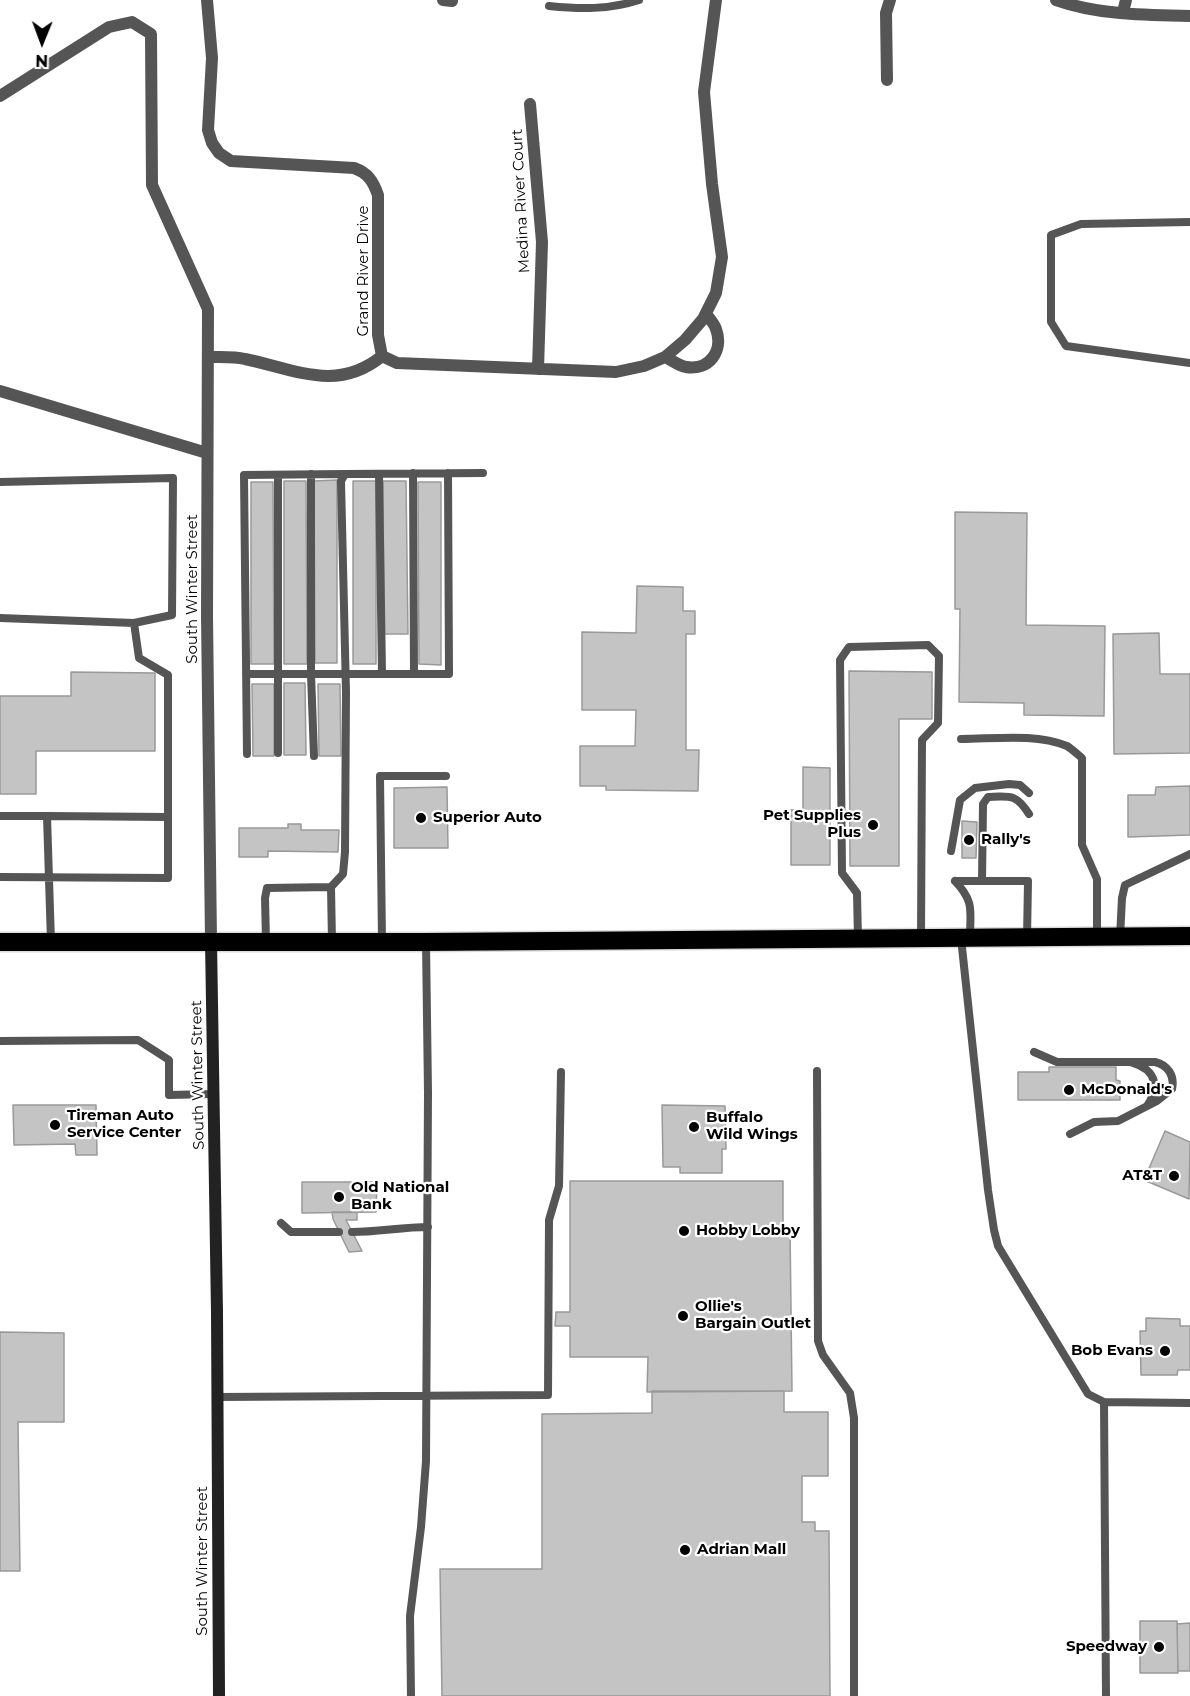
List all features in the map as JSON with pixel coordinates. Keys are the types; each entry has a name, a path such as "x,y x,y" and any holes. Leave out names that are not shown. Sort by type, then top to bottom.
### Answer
{"highway":[{"path":"0,942 426,942 1190,936"}],"street":[{"name":"Grand River Drive","path":"207,0 212,58 208,130 212,143 219,153 231,161 354,168 364,172 372,181 378,195 378,335 382,356 397,363 616,372 644,366 665,357 703,320 716,293 722,257 712,184 704,92 716,0"},
{"path":"887,80 886,13 890,0"},
{"path":"1056,0 1093,9 1124,6 1148,15 1190,16"},
{"name":"South Winter Street","path":"0,96 109,27 132,22 151,33 152,185 208,309 207,453 219,1696"},
{"name":"Medina River Court","path":"530,104 542,242 538,369"},
{"path":"665,357 683,367 691,368 699,368 710,361 719,350 719,340 716,327 706,314"},
{"path":"208,357 242,358 303,375 325,377 357,371 371,365 382,356"},
{"path":"0,391 207,453"}],"lane":[{"path":"549,6 579,9 614,7 639,0"},
{"path":"1190,222 1081,224 1051,234 1051,256 1052,322 1066,346 1190,363"},
{"path":"413,473 414,674"},
{"path":"246,674 448,674 448,473"},
{"path":"247,754 244,475 483,473"},
{"path":"310,474 311,674 314,756"},
{"path":"332,942 332,887 343,874 345,852 345,674 341,481 345,474"},
{"path":"379,474 382,674"},
{"path":"278,475 278,753"},
{"path":"0,482 173,478 172,615 134,623 0,618"},
{"path":"0,877 168,878 168,675 139,658 134,623"},
{"path":"858,939 857,893 842,873 840,660 849,647 928,645 939,656 938,723 922,740 921,938"},
{"path":"961,739 1024,739 1052,742 1068,747 1082,758 1082,844 1097,879 1097,937"},
{"path":"382,942 380,776 446,776"},
{"path":"951,851 960,800 975,788 1020,785 1029,793"},
{"path":"982,881 983,804 988,797 1013,796 1021,801 1029,814"},
{"path":"0,816 168,817"},
{"path":"47,816 51,942"},
{"path":"1120,937 1125,885 1190,854"},
{"path":"1027,938 1028,881 955,881 966,893 970,904 966,938 988,1190 993,1230 998,1246 1088,1394 1104,1402 1190,1403"},
{"path":"266,942 265,898 267,888 332,887"},
{"path":"411,1696 410,1616 424,1497 427,1396 426,942"},
{"path":"0,1041 138,1040 169,1060 169,1095 213,1094"},
{"path":"1034,1052 1057,1062 1160,1063 1172,1076 1173,1086 1170,1091 1147,1106 1118,1121 1094,1122 1070,1134"},
{"path":"1128,1061 1143,1067 1153,1078 1155,1090 1147,1106"},
{"path":"817,1071 818,1341 823,1355 850,1393 854,1418 854,1696"},
{"path":"217,1397 548,1395 549,1220 559,1186 561,1072"},
{"path":"281,1223 291,1232 339,1232"},
{"path":"352,1232 380,1232 407,1227 428,1227"},
{"path":"1104,1402 1106,1696"}],"building":[{"path":"337,480 337,663 315,663 314,481"},
{"path":"284,481 306,481 307,664 284,664"},
{"path":"353,481 376,481 376,664 353,664"},
{"path":"383,481 406,481 408,634 384,634"},
{"path":"251,482 273,482 274,664 251,664"},
{"path":"418,482 441,482 441,665 419,664"},
{"path":"955,512 1027,513 1026,625 1105,626 1104,716 1024,715 1024,703 959,702 960,609 955,609"},
{"path":"637,586 683,587 683,611 695,611 695,634 686,634 686,750 699,750 698,791 606,790 606,786 580,786 580,746 635,746 636,710 582,710 582,632 636,633"},
{"path":"1159,633 1160,674 1190,674 1190,753 1114,754 1113,634"},
{"path":"849,671 932,672 932,719 899,719 899,866 850,866"},
{"path":"71,672 155,673 155,751 36,751 36,794 0,794 0,696 71,696"},
{"path":"284,683 305,683 306,755 284,755"},
{"path":"252,684 274,684 274,756 253,756"},
{"path":"318,684 340,684 341,756 319,756"},
{"path":"803,767 830,768 830,865 791,865 791,810 803,810"},
{"path":"1190,786 1190,835 1128,837 1128,795 1155,795 1156,787"},
{"name":"Superior Auto","path":"447,787 448,848 394,848 394,788"},
{"name":"Rally's","path":"962,821 977,822 976,858 962,858"},
{"path":"288,824 301,824 301,830 339,830 338,852 268,851 268,857 239,857 239,828 288,828"},
{"name":"McDonald's","path":"1049,1067 1116,1067 1116,1080 1120,1081 1120,1100 1018,1100 1018,1072 1049,1072"},
{"name":"Tireman Auto Service Center","path":"13,1105 96,1105 97,1155 76,1155 75,1144 14,1145"},
{"name":"Buffalo Wild Wings","path":"662,1105 725,1106 726,1149 722,1149 722,1173 680,1173 680,1167 663,1167"},
{"path":"1165,1131 1190,1142 1189,1199 1144,1180"},
{"path":"570,1181 783,1181 783,1227 790,1227 792,1391 647,1392 648,1357 570,1357 570,1326 555,1326 556,1312 570,1312"},
{"name":"Old National Bank","path":"302,1182 377,1182 376,1212 302,1213"},
{"path":"332,1212 357,1212 357,1220 346,1220 362,1251 349,1252 333,1219"},
{"name":"Bob Evans","path":"1146,1318 1180,1319 1180,1326 1190,1326 1190,1370 1178,1370 1177,1375 1141,1375 1140,1331 1146,1331"},
{"path":"0,1332 64,1333 64,1422 18,1422 20,1571 0,1571"},
{"name":"Adrian Mall","path":"652,1391 784,1391 784,1412 828,1412 828,1476 802,1476 802,1522 815,1522 815,1531 829,1531 830,1696 442,1696 440,1569 542,1569 542,1414 652,1413"},
{"name":"Speedway","path":"1140,1621 1177,1621 1178,1673 1140,1673"},
{"name":"Speedway","path":"1190,1623 1190,1671 1178,1671 1177,1624"}],"place":[{"name":"Superior Auto","path":"421,818"},
{"name":"Pet Supplies Plus","path":"873,825"},
{"name":"Rally's","path":"969,840"},
{"name":"McDonald's","path":"1069,1090"},
{"name":"Tireman Auto Service Center","path":"55,1125"},
{"name":"Buffalo Wild Wings","path":"694,1127"},
{"name":"AT&T","path":"1174,1176"},
{"name":"Old National Bank","path":"339,1197"},
{"name":"Hobby Lobby","path":"684,1231"},
{"name":"Ollie's Bargain Outlet","path":"683,1316"},
{"name":"Bob Evans","path":"1165,1351"},
{"name":"Adrian Mall","path":"685,1550"},
{"name":"Speedway","path":"1159,1647"}]}
